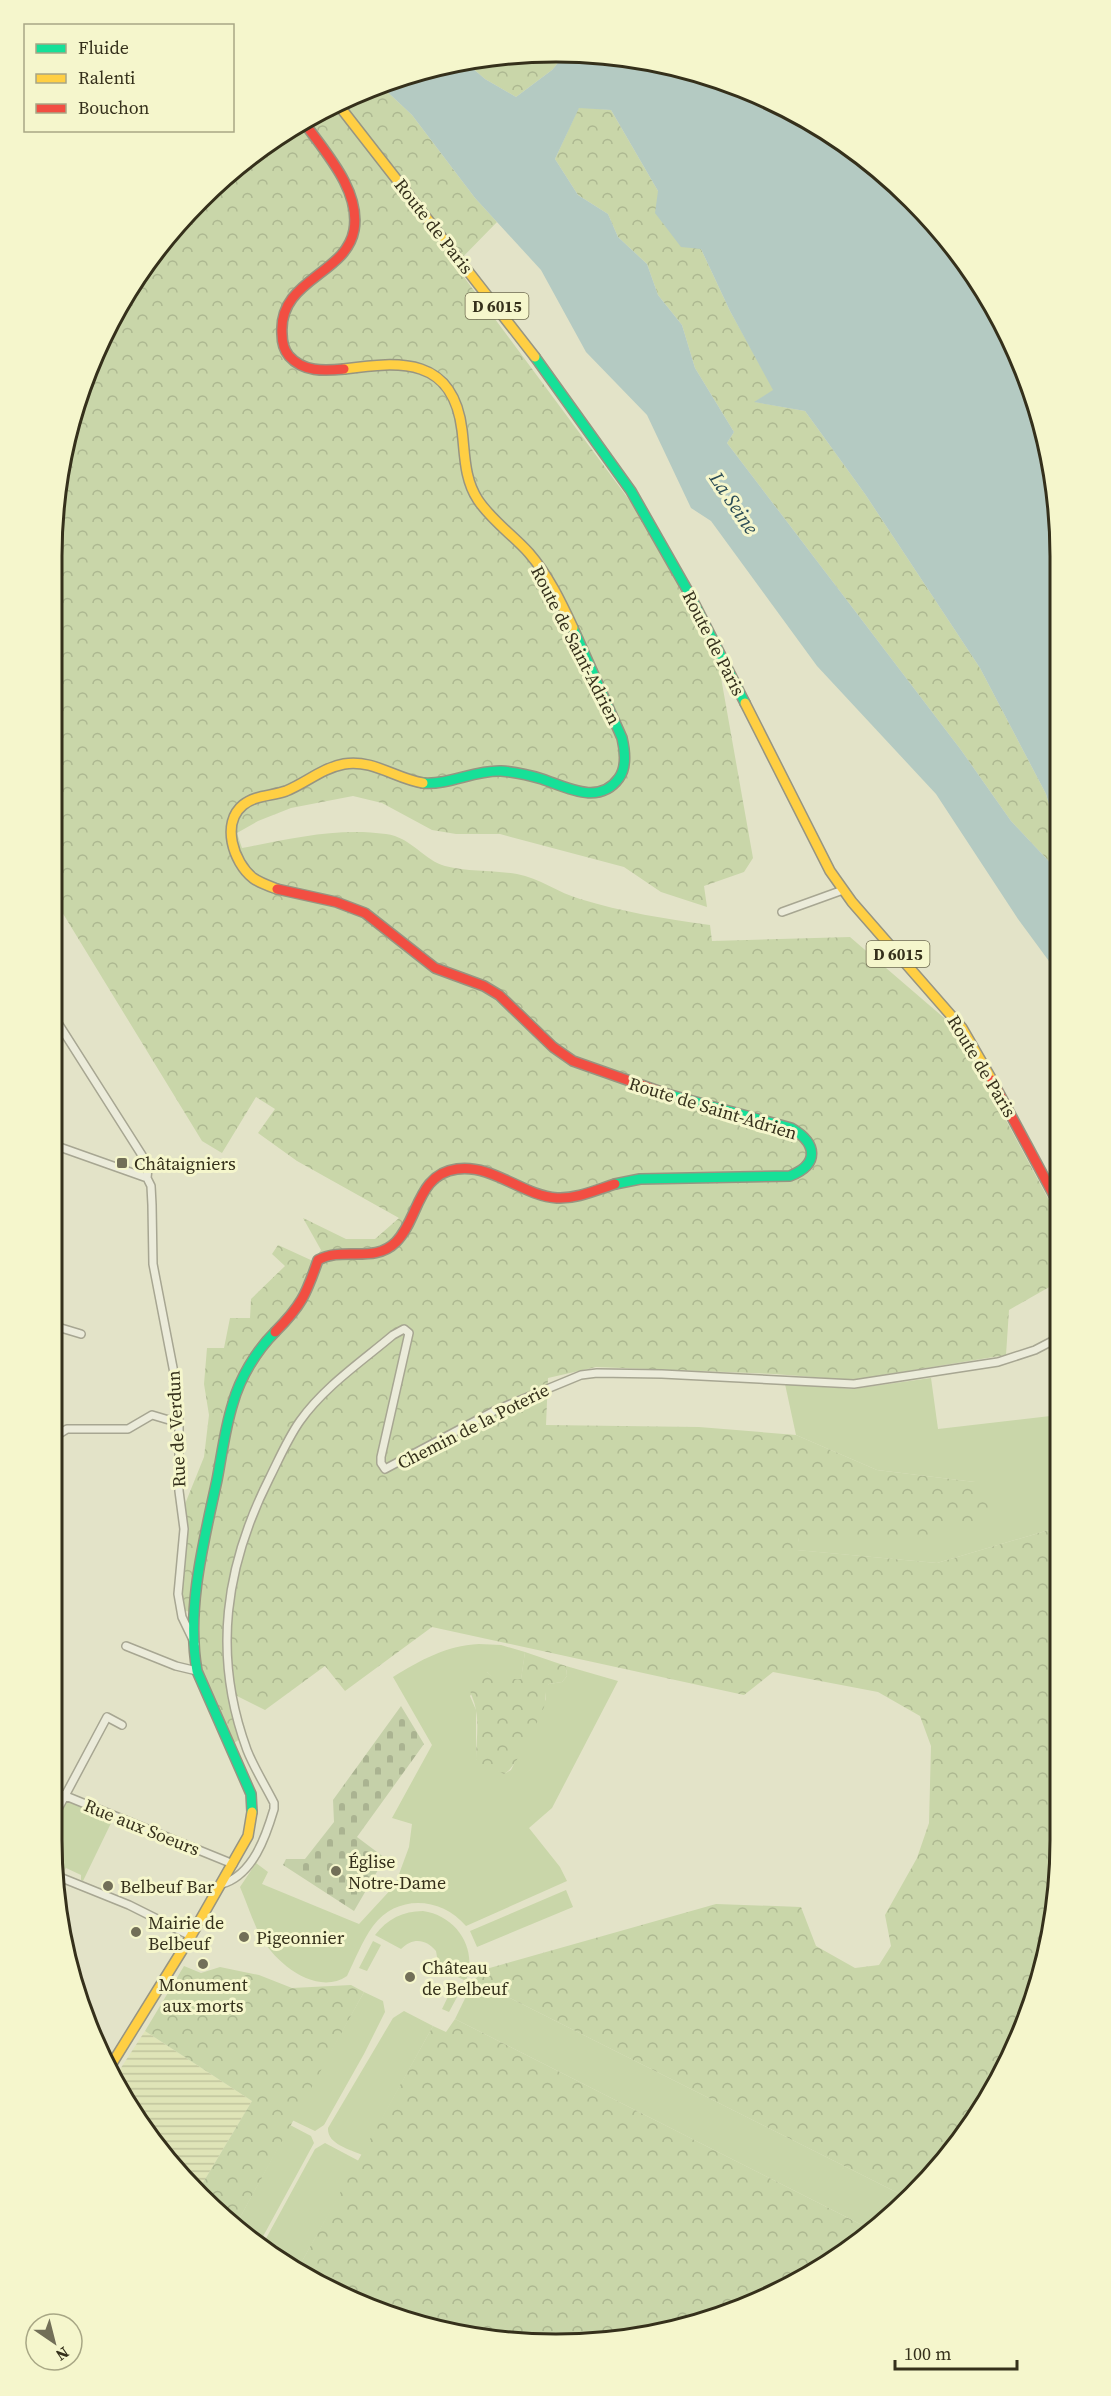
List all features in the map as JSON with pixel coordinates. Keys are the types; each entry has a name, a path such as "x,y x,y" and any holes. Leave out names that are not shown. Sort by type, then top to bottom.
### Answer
{"main road":[{"name":"Route de Paris","path":"342,110 529,347 632,491 689,593 830,871 874,928 950,1012 966,1033 1050,1188"},
{"name":"Route de Saint-Adrien","path":"195,1644 196,1601 202,1551 233,1402 247,1371 263,1344 297,1310 307,1291 318,1260 332,1253 364,1255 387,1249 404,1233 428,1184 445,1172 455,1169 480,1172 540,1195 569,1198 638,1179 790,1176 805,1169 812,1155 808,1140 802,1133 791,1128 677,1097 573,1061 542,1037 504,998 490,989 450,976 432,966 364,912 340,902 274,889 249,875 239,861 231,836 232,824 236,813 244,804 286,791 334,765 347,762 365,763 414,782 431,784 475,774 504,772 524,774 564,789 585,793 600,791 612,786 623,769 625,753 620,734 587,658 548,580 523,547 481,505 471,489 466,470 462,418 448,389 438,379 415,364 390,362 338,371 320,371 306,368 288,356 281,335 284,308 305,285 347,249 355,229 355,213 348,189 308,129"},
{"path":"113,2061 222,1884 248,1836 250,1826 253,1806 251,1794 197,1671 195,1644"}],"street":[{"path":"782,912 843,890"},
{"name":"Rue de Verdun","path":"62,1029 148,1168 147,1178 151,1186 152,1205 153,1264 175,1378 179,1423 179,1491 184,1529 178,1594 182,1617 195,1644"},
{"path":"62,1148 147,1178"},
{"path":"62,1328 81,1334"},
{"name":"Chemin de la Poterie","path":"222,1884 240,1875 250,1863 259,1850 274,1809 274,1803 247,1749 227,1663 232,1579 239,1550 262,1492 300,1421 325,1392 393,1335 404,1329 409,1333 381,1457 381,1463 385,1469 496,1410 580,1375 662,1374 854,1384 998,1362 1035,1350 1050,1342"},
{"path":"62,1432 67,1429 128,1430 148,1416 179,1423"},
{"path":"126,1646 177,1666 197,1671"},
{"path":"62,1800 107,1717 122,1725"},
{"name":"Rue aux Soeurs","path":"64,1796 233,1864"},
{"path":"64,1879 129,1905 191,1936"}],"green space":[{"path":"559,62 552,70 516,97 485,79 473,69 523,63"},
{"path":"387,92 412,115 475,198 497,222 455,265 653,532 717,655 753,858 744,872 704,886 707,907 661,892 624,867 500,834 456,834 432,830 382,803 353,796 291,808 258,821 237,833 242,848 331,833 386,834 403,840 445,866 517,874 596,904 644,915 710,925 712,941 850,937 957,1029 1050,1202 1050,1287 1009,1310 1006,1355 852,1380 774,1374 596,1367 548,1378 546,1425 699,1427 796,1435 877,1470 975,1482 997,1508 976,1520 921,1538 799,1538 797,1550 937,1563 1050,1530 1050,1840 1040,1937 1023,1999 999,2059 966,2115 927,2166 900,2194 474,1980 486,1969 716,1904 801,1907 816,1946 855,1968 879,1965 891,1946 885,1915 917,1858 929,1823 931,1746 920,1716 878,1692 773,1672 744,1695 432,1627 345,1691 325,1666 265,1710 229,1692 240,1732 240,1739 234,1743 202,1670 199,1648 200,1613 185,1611 182,1596 187,1526 185,1504 204,1457 209,1415 204,1384 207,1348 224,1348 230,1318 250,1318 251,1299 285,1266 272,1254 278,1245 313,1261 321,1250 303,1218 346,1239 375,1239 399,1218 297,1161 258,1133 275,1109 256,1097 222,1153 202,1141 62,912 62,556 63,523 71,459 88,397 112,337 145,281 184,230 230,184 281,145 337,112"},
{"path":"579,107 611,110 658,191 701,249 730,311 774,390 755,402 805,411 865,494 980,668 1046,794 1050,808 1050,863 1011,821 961,750 727,443 734,432 695,368 682,325 658,295 647,264 618,237 608,214 578,195 555,159"},
{"path":"931,1378 938,1429 1050,1416 1050,1530 937,1563 796,1550 799,1538 921,1538 975,1482 877,1470 796,1435 785,1384 852,1389"},
{"path":"479,1644 501,1645 525,1652 521,1680 493,1679 487,1672 470,1696 476,1710 476,1759 504,1774 511,1770 546,1699 546,1687 549,1684 562,1682 567,1676 566,1666 618,1681 552,1808 529,1828 560,1867 567,1881 466,1926 456,1916 432,1905 406,1904 394,1908 373,1926 347,1976 335,1981 322,1982 297,1973 275,1956 266,1945 240,1887 256,1863 268,1872 262,1884 359,1924 395,1885 409,1847 412,1824 392,1818 432,1745 393,1677 444,1651"},
{"path":"525,1652 566,1666 567,1676 562,1682 549,1684 544,1707 532,1733 514,1763 504,1774 478,1763 476,1759 477,1717 470,1686 474,1675 487,1672 494,1679 521,1679"},
{"path":"401,1706 424,1744 357,1837 385,1858 354,1911 283,1865 286,1859 305,1859 334,1822 333,1800"},
{"path":"66,1800 113,1819 83,1881 81,1875 66,1868 63,1873 62,1808"},
{"path":"566,1890 573,1907 477,1947 470,1931"},
{"path":"423,1911 446,1920 462,1936 469,1957 466,1981 439,1968 436,1951 428,1944 415,1941 401,1949 375,1935 385,1924 396,1917 409,1912"},
{"path":"373,1941 381,1945 367,1971 359,1968"},
{"path":"184,1966 201,1973 220,1967 259,1975 292,1988 351,1985 364,1992 239,2219 202,2185 252,2101 145,2031"},
{"path":"474,1980 900,2194 864,2226 455,2019"},
{"path":"455,1982 463,1986 449,2012 442,2009"},
{"path":"364,1992 383,2001 385,2012 324,2125 315,2131 292,2120"},
{"path":"404,2011 433,2026 362,2155 335,2142 328,2128 393,2018"},
{"path":"455,2019 864,2226 802,2268 745,2297 683,2318 620,2330 556,2334 523,2333 459,2325 397,2308 337,2284 301,2263 433,2026 446,2032"},
{"path":"145,2031 252,2101 202,2185 145,2115 119,2071"},
{"path":"290,2125 311,2136 314,2143 262,2237 239,2219"},
{"path":"325,2143 359,2161 301,2263 265,2240 315,2149"}],"water":[{"name":"La Seine","path":"559,62 620,66 652,71 714,88 774,112 830,145 881,184 905,206 947,255 983,308 999,337 1023,397 1033,428 1045,491 1050,556 1050,808 1046,794 980,668 865,494 805,411 754,402 773,390 730,311 701,249 681,247 655,213 658,191 611,110 579,108 555,159 578,195 608,214 618,237 647,264 658,295 682,325 695,368 734,432 727,443 961,750 1011,821 1050,863 1050,962 1018,919 936,794 817,666 711,521 691,508 647,415 586,352 541,270 475,198 412,115 387,92 428,78 473,69 485,79 516,97 552,70"}],"traffic: fast":[{"path":"535,357 631,491 689,593 745,703"},
{"path":"423,783 443,782 491,771 501,771 532,776 572,790 592,793 602,791 619,778 624,764 622,738 573,628"},
{"path":"615,1184 640,1179 790,1176 806,1166 810,1159 812,1153 806,1140 791,1128 667,1094"},
{"path":"252,1812 251,1794 197,1671 194,1647 195,1599 202,1551 230,1412 250,1365 275,1332"}],"traffic: slow":[{"path":"342,110 535,357"},
{"path":"344,369 385,365 421,369 436,377 448,389 457,406 468,475 473,492 490,515 536,561 554,589 573,628"},
{"path":"745,703 830,871 852,902 962,1028 992,1080"},
{"path":"277,889 253,878 235,853 231,832 232,822 243,805 258,797 286,791 328,769 344,764 365,764 423,783"},
{"path":"113,2061 191,1936 248,1836 252,1812"}],"traffic: jam":[{"path":"308,128 330,158 346,186 355,215 354,230 339,258 290,301 284,316 282,340 287,354 307,368 344,369"},
{"path":"277,889 336,902 365,913 435,968 484,986 499,995 553,1047 573,1061 667,1094"},
{"path":"992,1080 1050,1188"},
{"path":"275,1332 302,1299 318,1260 338,1254 368,1254 387,1249 404,1232 426,1188 444,1173 457,1169 483,1171 532,1192 557,1198 579,1196 615,1184"}],"place":[{"name":"Châtaigniers","path":"122,1163"},
{"name":"Église Notre-Dame","path":"336,1871"},
{"name":"Belbeuf Bar","path":"108,1886"},
{"name":"Mairie de Belbeuf","path":"136,1932"},
{"name":"Pigeonnier","path":"244,1937"},
{"name":"Monument aux morts","path":"203,1964"},
{"name":"Château de Belbeuf","path":"410,1977"}]}
